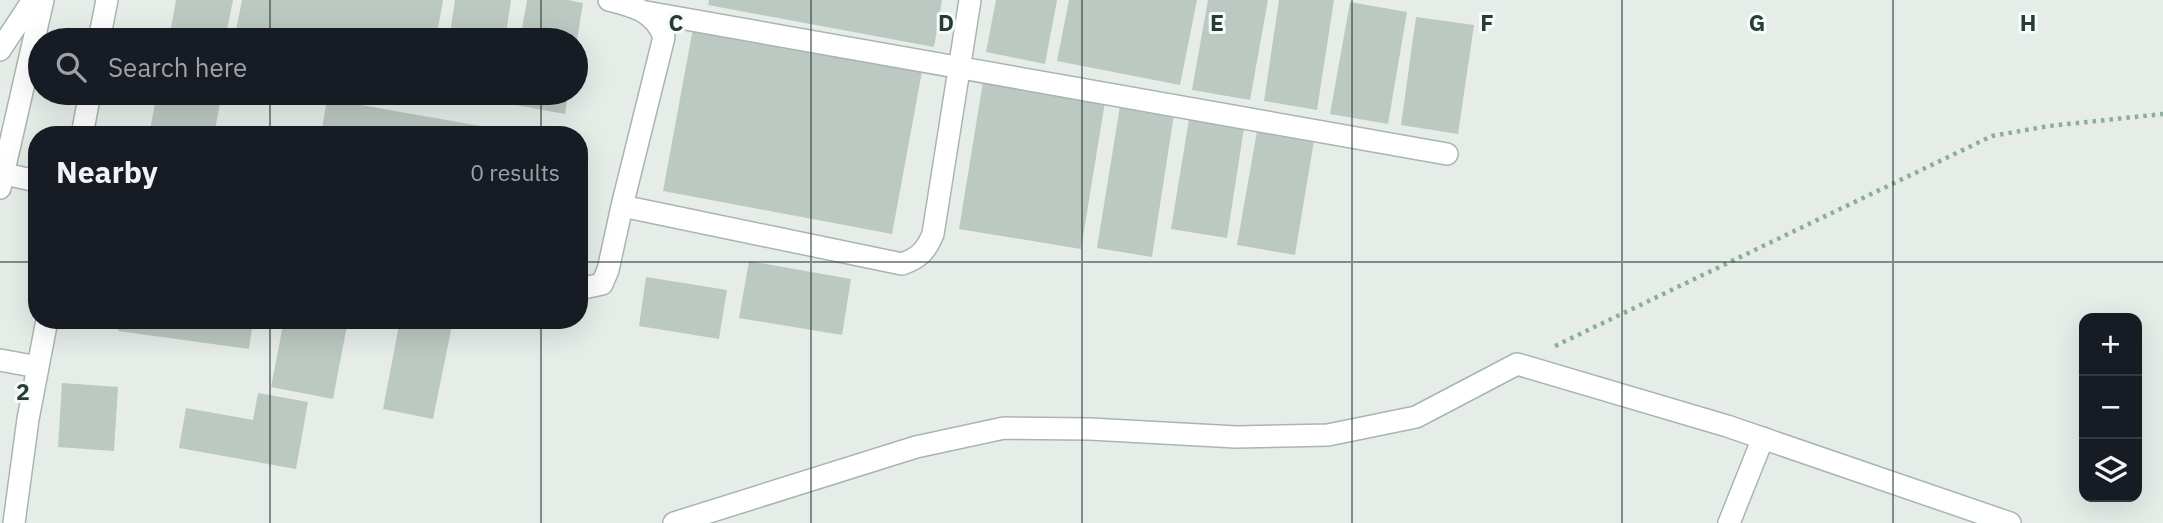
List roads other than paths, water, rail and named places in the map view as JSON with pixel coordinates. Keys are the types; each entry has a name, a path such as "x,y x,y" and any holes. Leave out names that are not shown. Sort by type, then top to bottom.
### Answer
{"street":[{"path":"0,50 33,0"},
{"path":"36,28 43,0"},
{"path":"101,28 107,0"},
{"path":"609,0 646,12 1447,154"},
{"path":"622,206 902,264 914,260 926,250 933,234 971,0"},
{"path":"588,287 602,284 608,270 664,37 660,24 646,12"},
{"path":"28,64 1,178 28,180"},
{"path":"84,126 88,105"},
{"path":"14,523 28,419 45,329"},
{"path":"0,360 38,367"},
{"path":"674,523 916,447 1004,428 1090,429 1236,437 1328,435 1416,417 1517,364 1763,438 2010,523"},
{"path":"1729,523 1763,438"}]}
